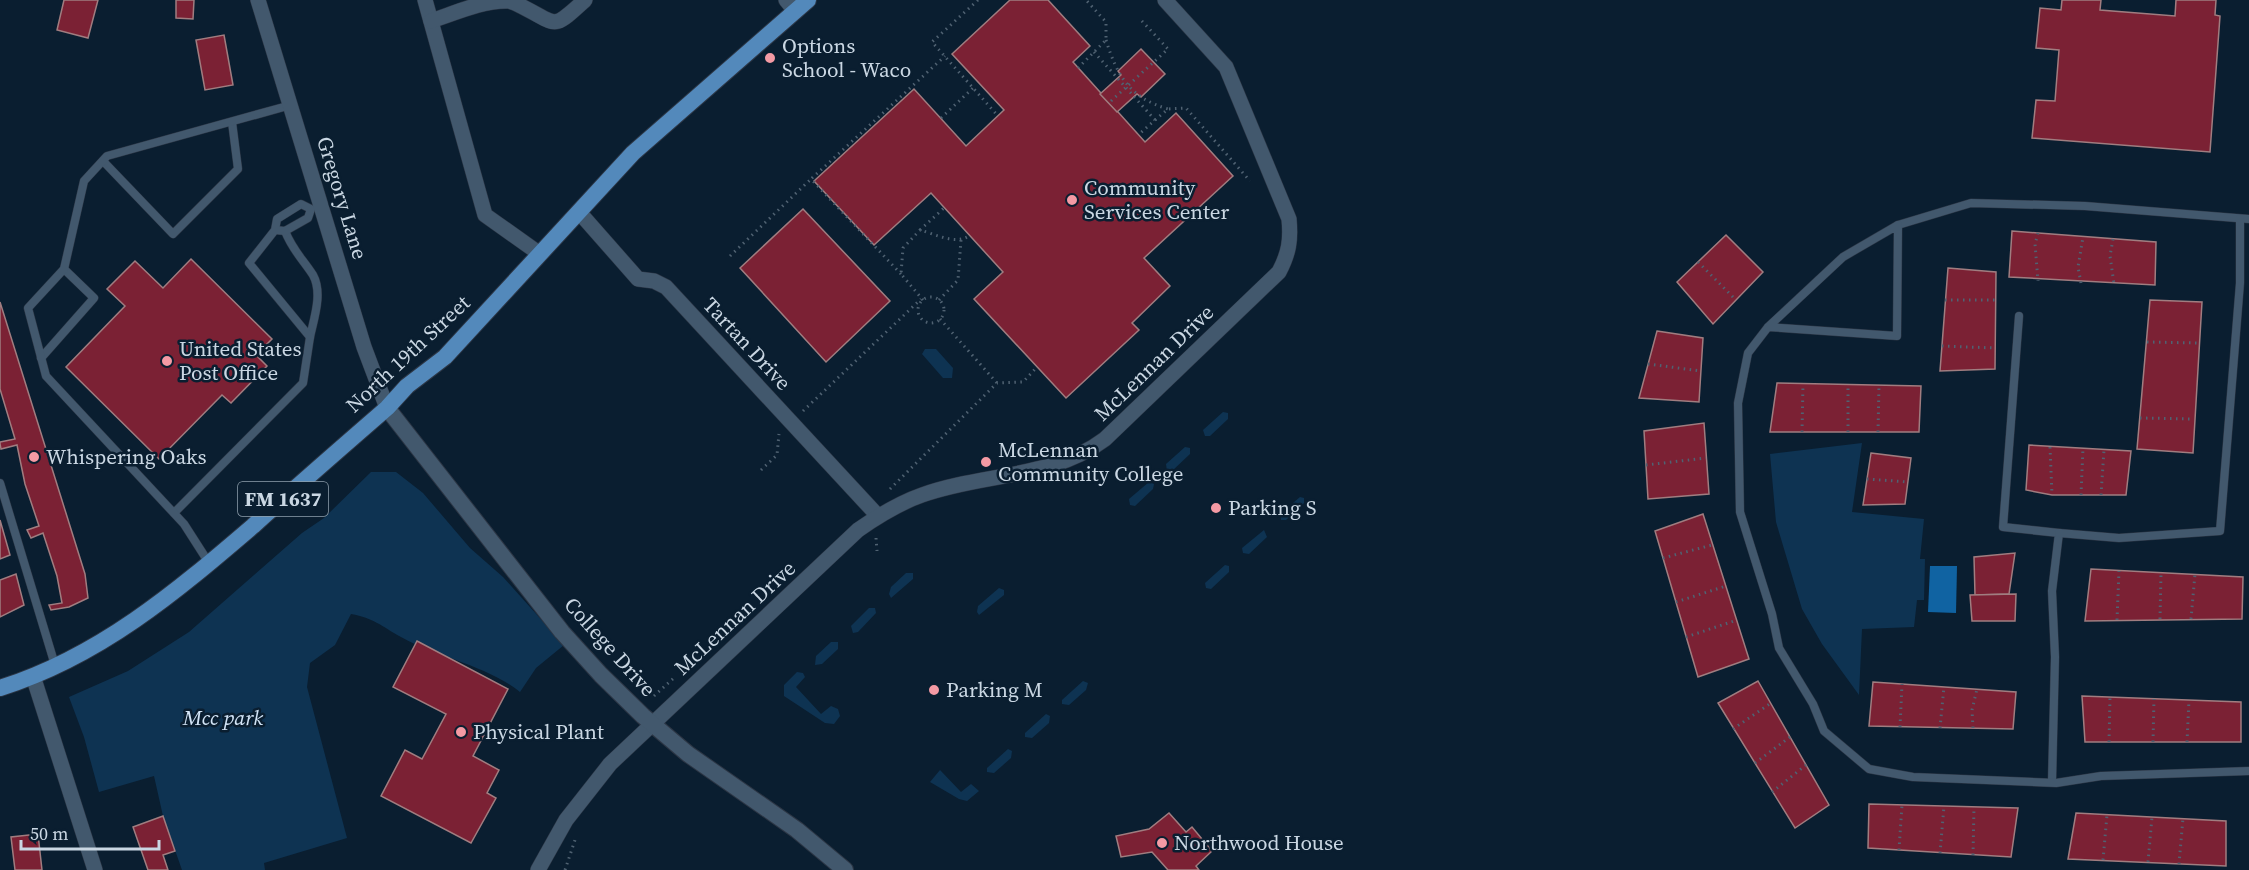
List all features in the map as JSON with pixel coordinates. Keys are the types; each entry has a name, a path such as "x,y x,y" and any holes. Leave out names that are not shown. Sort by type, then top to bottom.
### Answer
{"main road":[{"name":"North 19th Street","path":"0,688 33,676 107,639 141,618 210,563 387,408 407,386 445,357 633,153 790,6 808,0"}],"street":[{"name":"Gregory Lane","path":"258,0 291,105 316,206 387,408"},
{"path":"425,0 485,215 540,254"},
{"path":"431,21 485,3 511,1 543,20 553,22 564,19 585,0"},
{"name":"McLennan Drive","path":"538,870 566,820 610,764 858,530 878,516 921,495 1032,471 1086,453 1105,439 1279,272 1288,255 1291,239 1289,219 1238,92 1226,67 1165,0"},
{"name":"Tartan Drive","path":"579,212 638,279 654,281 666,287 878,516"},
{"name":"College Drive","path":"387,408 562,632 601,675 653,724 722,780 797,830 844,870"},
{"path":"33,676 94,870"}],"lane":[{"path":"210,563 174,513 46,376 28,308 64,269 84,181 107,156 291,105"},
{"path":"103,161 173,234 238,170 232,122"},
{"path":"2019,316 2003,527 2119,538 2220,531 2245,219 2085,206 1971,203 1898,225 1843,257 1768,327 1748,353 1738,403 1740,512 1772,614 1779,648 1813,704 1824,732 1869,769 1889,774 2052,782 2079,781 2101,776 2249,771"},
{"path":"275,230 285,231 308,218 316,206 301,204 277,219 275,230 249,263 310,337"},
{"path":"1768,327 1897,336 1898,225"},
{"path":"174,513 303,383 318,298 314,277 292,249 285,231"},
{"path":"41,358 94,298 64,269"},
{"path":"0,483 55,665"},
{"path":"2052,782 2055,657 2052,591 2058,533"}],"path":[{"path":"978,0 932,42 998,116"},
{"path":"1086,0 1106,22 1106,40 1116,71 1155,120"},
{"path":"1111,101 1168,49 1140,19"},
{"path":"1078,68 1106,40"},
{"path":"1094,52 1144,100 1168,109 1185,108 1250,181"},
{"path":"729,256 945,56"},
{"path":"941,118 973,88"},
{"path":"981,96 987,91"},
{"path":"1138,135 1168,109"},
{"path":"811,179 901,274 922,300"},
{"path":"901,274 903,248 944,208"},
{"path":"920,230 962,240 970,235"},
{"path":"2038,233 2035,244 2038,281"},
{"path":"2081,283 2078,267 2083,237"},
{"path":"2113,239 2110,256 2114,284"},
{"path":"939,300 958,280 962,240"},
{"path":"1698,262 1736,300"},
{"path":"802,411 922,300 930,298 939,300"},
{"path":"922,300 918,312 923,321 933,323 940,319 943,308 939,300"},
{"path":"1946,300 1996,300"},
{"path":"940,319 997,383"},
{"path":"2147,342 2197,343"},
{"path":"1942,346 1995,348"},
{"path":"1648,364 1701,371"},
{"path":"888,491 997,383 1023,382 1038,367"},
{"path":"1802,432 1803,384"},
{"path":"1848,384 1848,432"},
{"path":"1878,432 1879,385"},
{"path":"2139,418 2194,419"},
{"path":"761,470 777,455 779,434 783,429"},
{"path":"2050,447 2052,495"},
{"path":"2081,495 2083,448"},
{"path":"2101,495 2104,450"},
{"path":"1646,465 1706,459"},
{"path":"1867,479 1908,482"},
{"path":"876,534 877,551"},
{"path":"1663,558 1712,544"},
{"path":"2116,620 2119,571"},
{"path":"2160,620 2161,573"},
{"path":"2191,619 2195,574"},
{"path":"1676,602 1726,585"},
{"path":"1686,637 1737,620"},
{"path":"1900,727 1902,684"},
{"path":"1940,728 1944,687"},
{"path":"1973,728 1972,710 1977,689"},
{"path":"2109,742 2110,697"},
{"path":"2153,742 2154,699"},
{"path":"2187,742 2189,700"},
{"path":"1733,729 1771,703"},
{"path":"1755,764 1790,738"},
{"path":"1772,792 1806,765"},
{"path":"1899,850 1902,805"},
{"path":"1940,853 1944,806"},
{"path":"1973,855 1974,807"},
{"path":"2103,860 2107,814"},
{"path":"2148,862 2152,817"},
{"path":"2179,864 2184,818"}],"green space":[{"path":"925,349 936,349 953,368 952,378 943,378 922,354"},
{"path":"1223,412 1228,413 1228,419 1210,436 1205,436 1203,430"},
{"path":"1862,443 1852,512 1924,519 1920,559 1925,559 1924,600 1917,600 1914,627 1862,629 1859,695 1822,644 1802,609 1776,522 1770,454"},
{"path":"1185,447 1190,448 1190,454 1172,471 1167,471 1166,464"},
{"name":"Mcc park","path":"371,472 396,472 423,493 470,548 503,577 564,645 536,668 520,692 477,668 416,644 372,620 351,614 335,645 310,663 307,687 347,838 264,863 265,870 182,870 163,816 154,776 99,792 84,737 69,697 128,671 189,632 302,533 324,518"},
{"path":"1149,482 1154,484 1153,489 1135,506 1130,505 1129,499"},
{"path":"1300,497 1304,498 1304,503 1286,520 1281,520 1280,514"},
{"path":"1264,530 1267,537 1249,554 1243,553 1242,548"},
{"path":"1225,565 1229,566 1229,572 1211,589 1206,588 1205,583"},
{"path":"906,573 913,573 913,579 891,598 889,594 891,587"},
{"path":"999,588 1004,590 1004,595 979,615 978,606"},
{"path":"869,608 875,608 876,613 858,632 853,633 851,626"},
{"path":"831,642 838,642 838,649 822,664 815,665 816,656"},
{"path":"797,672 803,673 805,677 796,687 821,714 831,706 838,709 840,716 834,724 825,723 784,696 784,685"},
{"path":"1083,681 1088,683 1086,690 1069,705 1062,704 1062,700"},
{"path":"1046,714 1050,716 1049,723 1032,738 1025,737 1025,733"},
{"path":"1008,749 1012,751 1011,758 994,773 987,772 987,768"},
{"path":"940,770 961,792 971,784 979,791 967,801 959,799 930,782"}],"water":[{"path":"1930,566 1957,566 1956,613 1928,612"}],"building":[{"path":"64,0 98,0 88,38 57,30"},
{"path":"176,0 194,0 193,19 176,18"},
{"name":"Community Services Center","path":"1010,0 1048,0 1090,46 1073,62 1145,142 1176,113 1233,176 1144,258 1170,286 1132,323 1139,330 1066,398 974,299 1003,272 931,193 874,245 814,181 914,89 966,146 1004,110 952,54"},
{"path":"2062,0 2101,0 2100,10 2175,16 2176,0 2216,0 2215,15 2220,16 2210,152 2032,138 2036,100 2055,101 2059,50 2036,48 2040,8 2061,10"},
{"path":"224,35 233,85 205,90 196,40"},
{"path":"1141,49 1165,74 1141,97 1137,94 1117,112 1100,94 1121,75 1118,71"},
{"path":"803,209 890,301 826,362 740,268"},
{"path":"2012,231 2156,242 2155,285 2009,277"},
{"path":"1726,235 1763,272 1713,324 1677,282"},
{"name":"United States Post Office","path":"191,259 272,339 256,355 267,366 231,403 222,395 159,459 66,367 125,306 107,289 135,261 163,288"},
{"path":"1948,268 1996,272 1995,369 1940,371"},
{"path":"2150,300 2202,302 2193,453 2137,449"},
{"name":"Whispering Oaks","path":"0,302 85,574 88,598 69,607 51,610 49,605 62,603 57,576 43,533 31,538 27,530 39,526 25,484 17,445 1,449 0,442 15,439 0,389"},
{"path":"1657,331 1703,338 1699,402 1639,398"},
{"path":"1777,383 1921,386 1919,432 1770,432"},
{"path":"1704,423 1709,494 1648,499 1644,431"},
{"path":"2029,445 2131,451 2126,495 2052,495 2026,490"},
{"path":"1871,453 1911,458 1905,504 1863,505"},
{"path":"1703,514 1749,659 1698,677 1655,531"},
{"path":"0,520 10,555 0,559"},
{"path":"2015,553 2009,594 1975,595 1974,557"},
{"path":"2091,569 2243,577 2242,619 2085,621"},
{"path":"16,574 24,605 0,617 0,580"},
{"path":"2016,594 2015,621 1972,621 1970,595"},
{"name":"Physical Plant","path":"417,641 508,689 473,756 499,770 487,793 496,798 471,843 381,796 405,750 422,759 446,714 393,687"},
{"path":"1758,681 1829,805 1795,828 1718,703"},
{"path":"1873,682 2016,692 2013,729 1869,726"},
{"path":"2082,696 2241,702 2241,742 2085,742"},
{"path":"1869,804 2018,808 2011,857 1868,848"},
{"name":"Northwood House","path":"1169,813 1186,832 1192,827 1212,851 1196,866 1199,870 1168,870 1152,852 1121,857 1116,836 1149,829"},
{"path":"2076,813 2226,821 2226,866 2068,859"},
{"path":"163,816 175,851 163,855 168,870 148,870 133,827"},
{"path":"38,834 42,870 15,870 11,837"}],"place":[{"name":"Options School - Waco","path":"770,58"},
{"name":"Community Services Center","path":"1072,200"},
{"name":"United States Post Office","path":"167,361"},
{"name":"Whispering Oaks","path":"34,457"},
{"name":"McLennan Community College","path":"986,462"},
{"name":"Parking S","path":"1216,508"},
{"name":"Parking M","path":"934,690"},
{"name":"Physical Plant","path":"461,732"},
{"name":"Northwood House","path":"1162,843"}]}
